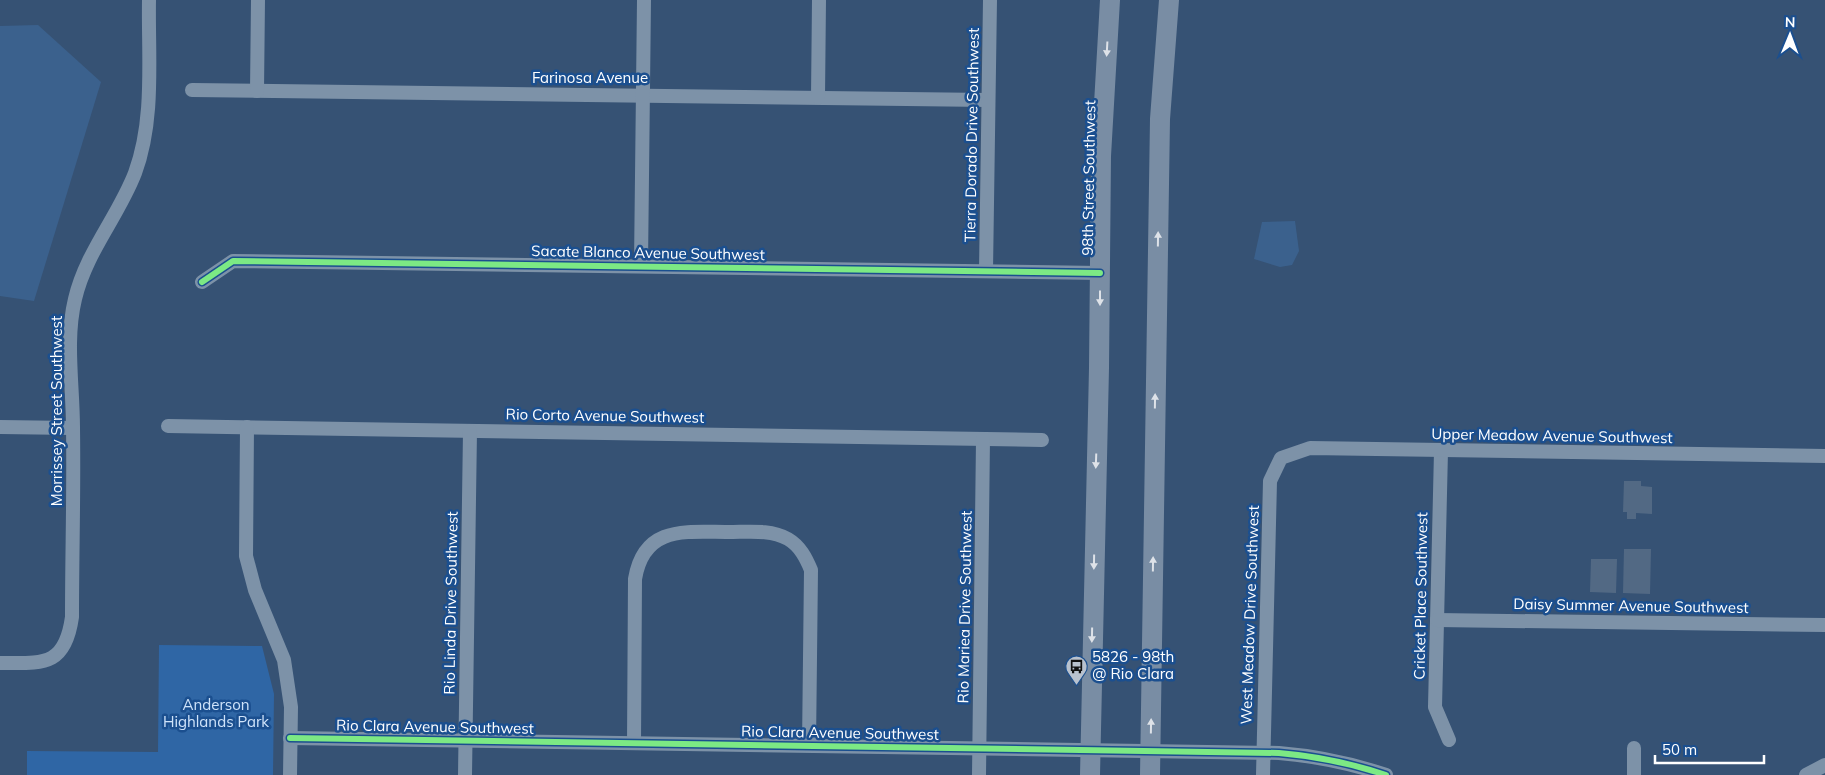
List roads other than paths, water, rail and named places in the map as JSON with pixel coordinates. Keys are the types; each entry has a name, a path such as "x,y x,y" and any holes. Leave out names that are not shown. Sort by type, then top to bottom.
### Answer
{"main road":[{"name":"98th Street Southwest","path":"1090,775 1100,273 1100,156 1110,0"},
{"path":"1150,775 1160,118 1169,0"}],"street":[{"name":"Morrissey Street Southwest","path":"0,663 37,663 61,653 69,637 72,617 73,428 70,342 75,300 85,265 121,206 132,180 147,128 149,0"},
{"path":"257,91 258,0"},
{"path":"641,266 644,0"},
{"path":"818,97 819,0"},
{"name":"Tierra Dorado Drive Southwest","path":"986,271 990,0"},
{"name":"Farinosa Avenue","path":"192,90 643,94 988,100"},
{"name":"Sacate Blanco Avenue Southwest","path":"202,282 233,261 1100,273"},
{"name":"Rio Corto Avenue Southwest","path":"168,426 1042,440"},
{"path":"0,427 73,428"},
{"path":"247,427 246,556 255,590 284,660 291,708 290,775"},
{"name":"Rio Linda Drive Southwest","path":"465,775 470,430"},
{"name":"Rio Mariea Drive Southwest","path":"979,775 983,438"},
{"name":"Upper Meadow Avenue Southwest","path":"1281,458 1310,448 1825,456"},
{"name":"Cricket Place Southwest","path":"1441,451 1435,707 1449,740"},
{"name":"West Meadow Drive Southwest","path":"1263,775 1270,481 1281,458"},
{"path":"634,743 635,578 637,566 653,543 666,535 678,532 724,532 778,534 791,540 807,559 812,581 809,745"},
{"name":"Daisy Summer Avenue Southwest","path":"1437,620 1825,625"},
{"name":"Rio Clara Avenue Southwest","path":"290,738 1263,753 1306,755 1348,762 1386,775"},
{"path":"1634,748 1634,775"},
{"path":"1806,775 1825,765"}],"place":[{"name":"5826 - 98th @ Rio Clara","path":"1076,685"}],"park label":[{"name":"Anderson Highlands Park","path":"216,714"}]}
